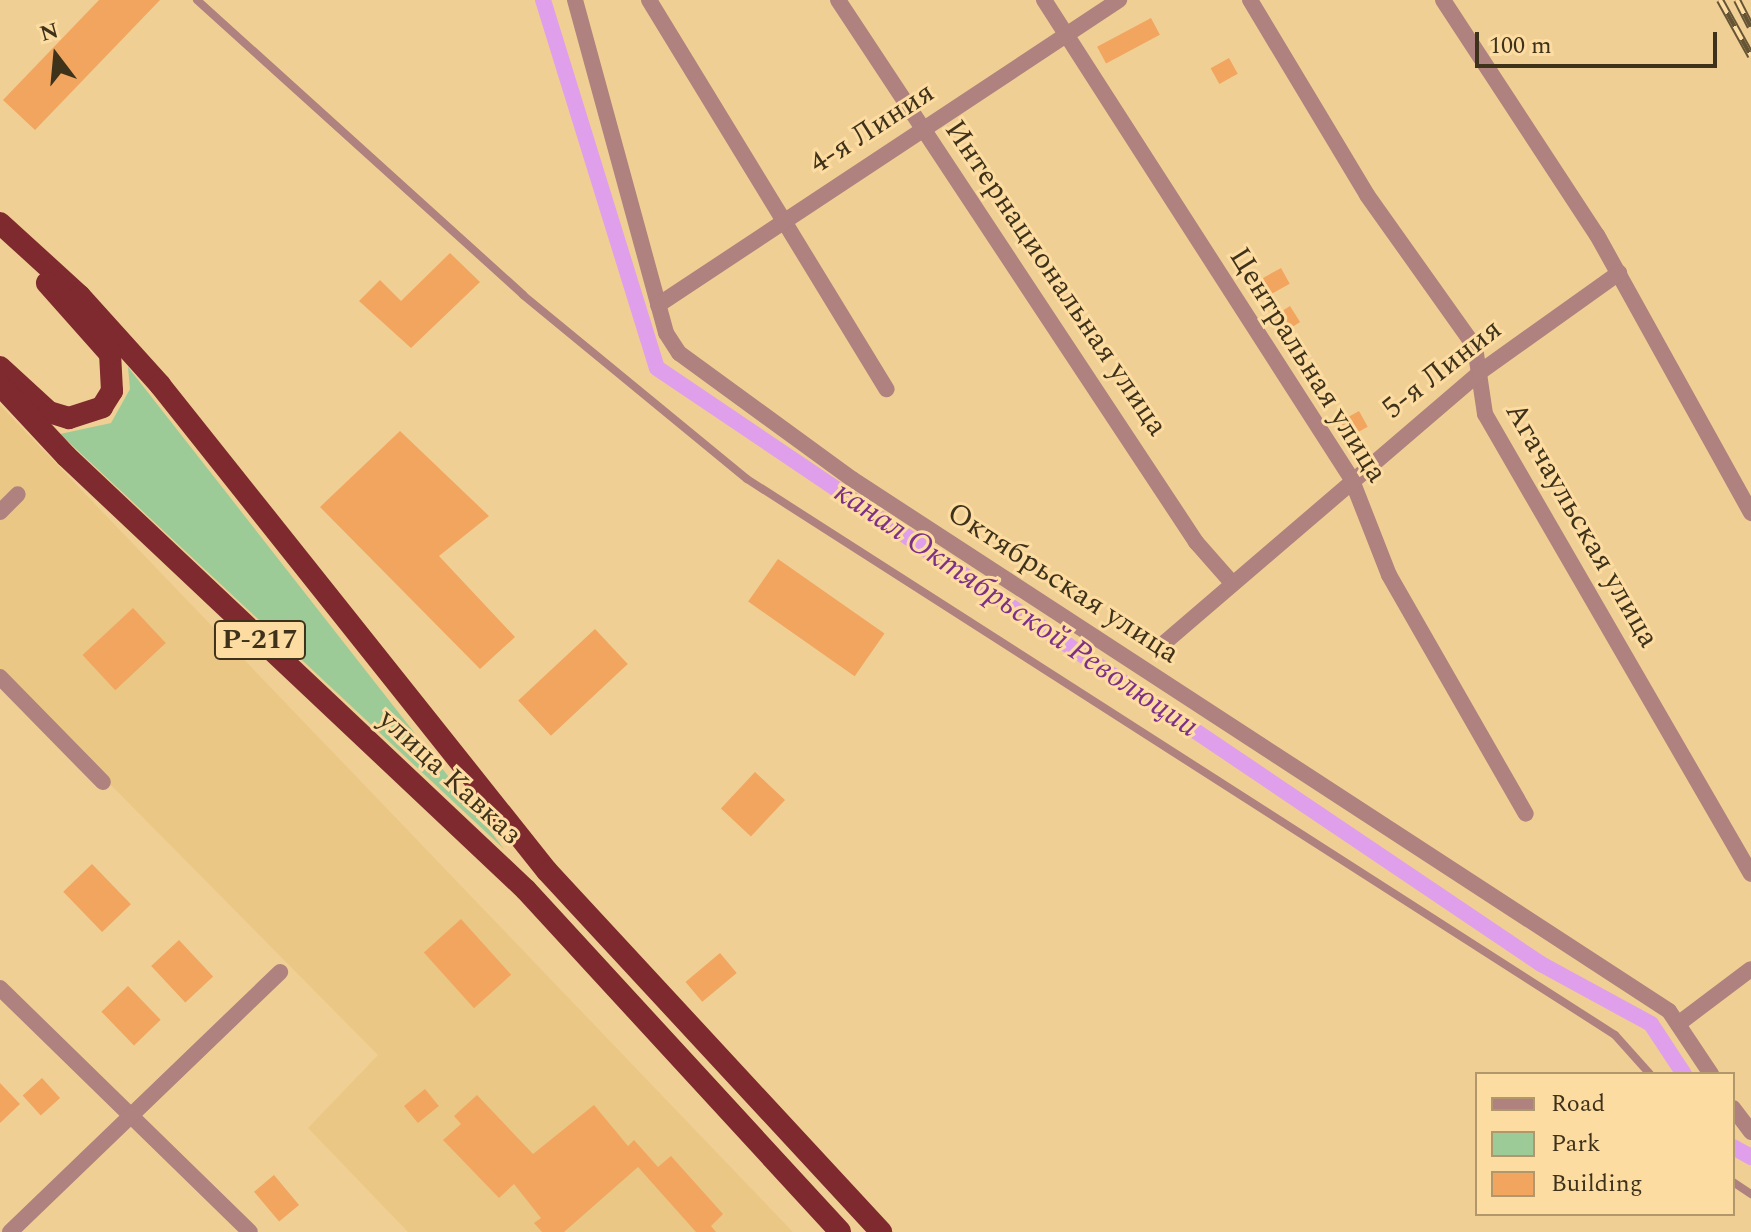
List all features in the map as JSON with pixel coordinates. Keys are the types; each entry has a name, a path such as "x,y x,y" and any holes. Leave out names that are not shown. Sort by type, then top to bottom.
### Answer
{"highway":[{"name":"улица Кавказ","path":"0,223 80,296 160,385 547,871 881,1232"},
{"path":"0,230 110,354 115,372 102,407 69,418 49,412 0,367"},
{"name":"улица Кавказ","path":"0,385 78,467 526,890 840,1232"}],"street":[{"name":"Октябрьская улица","path":"575,0 658,305 679,353 852,479 1669,1011 1710,1072"},
{"path":"649,0 886,389"},
{"name":"Интернациональная улица","path":"838,0 920,129 1161,480 1196,542 1232,583"},
{"name":"Центральная улица","path":"1044,0 1351,478 1389,575 1526,814"},
{"name":"4-я Линия","path":"658,305 1119,0"},
{"name":"Агачаульская улица","path":"1250,0 1375,207 1463,326 1480,372 1478,397 1485,414 1751,874"},
{"path":"1443,0 1619,273 1751,513"},
{"name":"5-я Линия","path":"1163,644 1351,478 1480,372 1619,273"},
{"path":"0,512 18,494"},
{"path":"0,677 103,782"},
{"path":"1678,1024 1751,969"},
{"path":"10,1232 280,972"},
{"path":"0,988 250,1232"},
{"path":"1735,1111 1751,1132"}],"lane":[{"path":"197,0 523,295 747,479 1615,1035 1648,1072"}],"shaded area":[{"path":"0,405 793,1232 408,1232 308,1128 378,1055 0,673"}],"green space":[{"path":"128,367 504,849 60,434 111,423 130,389"}],"building":[{"path":"99,0 160,0 35,130 3,100"},
{"path":"1151,18 1160,35 1106,63 1097,47"},
{"path":"1229,58 1238,74 1219,84 1211,68"},
{"path":"450,253 480,282 411,348 359,301 380,280 401,301"},
{"path":"1281,268 1290,284 1271,294 1263,278"},
{"path":"1290,306 1300,322 1282,333 1272,317"},
{"path":"1359,411 1368,427 1349,437 1341,421"},
{"path":"400,431 489,516 439,556 515,637 480,669 320,507"},
{"path":"778,559 884,634 855,676 748,602"},
{"path":"133,608 166,643 115,690 83,655"},
{"path":"595,629 628,664 551,736 518,701"},
{"path":"755,772 785,800 751,837 721,809"},
{"path":"92,864 131,904 102,932 63,892"},
{"path":"461,919 511,975 474,1008 424,952"},
{"path":"179,940 213,977 185,1002 151,966"},
{"path":"720,953 737,973 702,1002 686,982"},
{"path":"128,986 161,1020 134,1046 101,1012"},
{"path":"42,1078 60,1098 41,1115 23,1095"},
{"path":"0,1083 20,1104 0,1123"},
{"path":"425,1089 439,1106 418,1123 404,1106"},
{"path":"477,1095 533,1154 594,1105 628,1146 634,1140 658,1167 671,1156 723,1214 711,1226 716,1232 696,1232 638,1167 564,1232 542,1232 534,1223 541,1218 514,1184 499,1198 443,1140 461,1124 454,1116"},
{"path":"274,1175 299,1205 279,1222 254,1192"}],"waterway":[{"name":"канал Октябрьской Революции","path":"543,0 657,368 1541,964 1651,1024 1683,1072"},
{"name":"канал Октябрьской Революции","path":"1735,1148 1751,1157"}],"railway":[{"path":"1720,0 1751,56"},
{"path":"1737,0 1751,27"}]}
